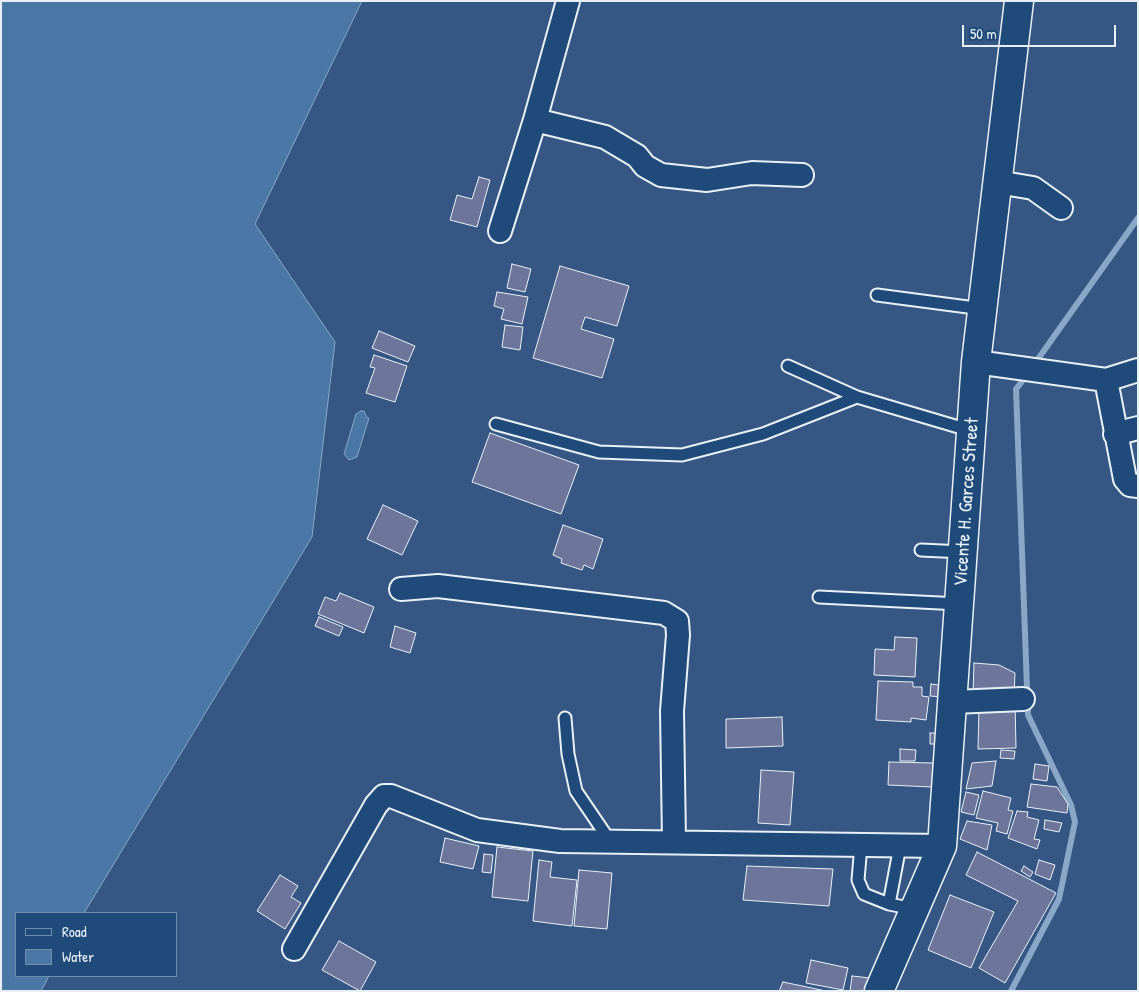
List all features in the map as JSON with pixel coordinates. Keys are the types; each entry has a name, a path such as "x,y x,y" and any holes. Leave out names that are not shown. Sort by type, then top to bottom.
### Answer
{"street":[{"path":"500,231 535,120 568,1"},
{"name":"Vicente H. Garces Street","path":"879,991 901,907 942,846 976,362 1019,1"},
{"path":"535,120 605,137 637,156 645,166 661,175 707,180 752,173 802,175"},
{"path":"998,182 1033,188 1061,208"},
{"path":"976,362 1106,380 1138,370"},
{"path":"1106,380 1125,479 1130,485 1138,486"},
{"path":"1115,434 1138,428"},
{"path":"401,589 415,586 458,589 664,613 677,621 678,635 672,711 674,841"},
{"path":"953,702 1023,699"},
{"path":"294,949 376,805 384,796 391,796 478,830 560,841 942,846"}],"lane":[{"path":"877,295 983,309"},
{"path":"788,366 857,397 972,431"},
{"path":"496,424 599,452 682,454 763,434 857,397"},
{"path":"921,550 963,552"},
{"path":"819,597 960,604"},
{"path":"565,718 568,754 576,791 610,841"},
{"path":"861,845 858,880 861,890 869,898 901,907 900,846"}],"water":[{"path":"1,1 362,1 255,224 335,342 312,537 85,912 15,912 15,977 48,977 41,991 1,991"},
{"path":"364,411 367,418 369,418 357,457 349,460 344,454 356,414"}],"building":[{"path":"479,177 490,180 477,227 450,220 457,195 472,199"},
{"path":"512,264 531,269 525,292 507,288"},
{"path":"560,266 629,286 617,326 585,317 581,329 614,339 602,378 533,358"},
{"path":"497,292 528,297 522,324 501,319 504,309 494,306"},
{"path":"505,325 523,327 520,350 502,347"},
{"path":"379,331 415,346 408,362 372,348"},
{"path":"374,355 407,366 395,402 366,393 375,368 370,367"},
{"path":"490,433 579,465 561,514 472,482"},
{"path":"383,505 418,521 402,555 367,539"},
{"path":"563,525 603,539 593,569 584,565 582,570 561,563 562,559 553,555"},
{"path":"340,593 374,607 364,633 318,614 325,597 336,601"},
{"path":"319,617 343,627 339,636 315,626"},
{"path":"395,626 416,633 410,653 390,647"},
{"path":"895,637 917,638 915,677 874,675 875,649 894,650"},
{"path":"974,663 999,665 1015,673 1014,696 973,695"},
{"path":"878,681 913,682 913,687 922,687 922,696 929,697 926,720 911,718 911,722 876,720"},
{"path":"931,684 945,686 944,697 930,696"},
{"path":"1015,702 1016,748 978,749 979,709"},
{"path":"782,717 783,746 726,748 726,719"},
{"path":"930,733 937,733 936,744 930,744"},
{"path":"900,749 916,750 915,761 900,761"},
{"path":"1001,750 1015,751 1014,759 1000,758"},
{"path":"996,761 992,786 966,789 972,763"},
{"path":"889,762 933,763 932,787 888,785"},
{"path":"1035,764 1049,766 1047,781 1033,779"},
{"path":"761,770 794,772 790,825 758,823"},
{"path":"1031,784 1057,787 1068,804 1067,813 1027,807"},
{"path":"983,791 1011,798 1008,810 1013,811 1007,834 996,831 998,823 976,818"},
{"path":"966,792 979,795 974,815 961,812"},
{"path":"1017,811 1028,812 1027,817 1039,820 1034,839 1040,840 1037,849 1008,838"},
{"path":"1045,820 1062,823 1059,832 1044,829"},
{"path":"967,821 992,825 987,850 960,839"},
{"path":"445,838 479,846 473,869 440,862"},
{"path":"497,847 533,851 528,901 492,897"},
{"path":"977,852 1056,893 1005,983 979,968 1018,901 966,875"},
{"path":"484,854 493,855 491,873 482,872"},
{"path":"539,860 552,862 550,877 577,880 572,926 533,921"},
{"path":"1039,860 1055,865 1050,880 1035,874"},
{"path":"747,866 833,869 829,906 743,900"},
{"path":"1024,866 1033,872 1030,877 1021,871"},
{"path":"579,870 612,873 607,929 574,926"},
{"path":"280,875 298,886 291,897 301,903 285,929 257,911"},
{"path":"950,895 994,912 971,968 928,950"},
{"path":"339,941 376,962 360,991 322,970"},
{"path":"811,960 848,968 843,990 806,983"},
{"path":"852,976 870,978 868,991 850,991"},
{"path":"783,982 826,991 779,991"}],"waterway":[{"path":"1038,359 1138,218"},
{"path":"1011,991 1059,899 1075,822 1071,805 1028,715 1016,389 1027,375"}]}
